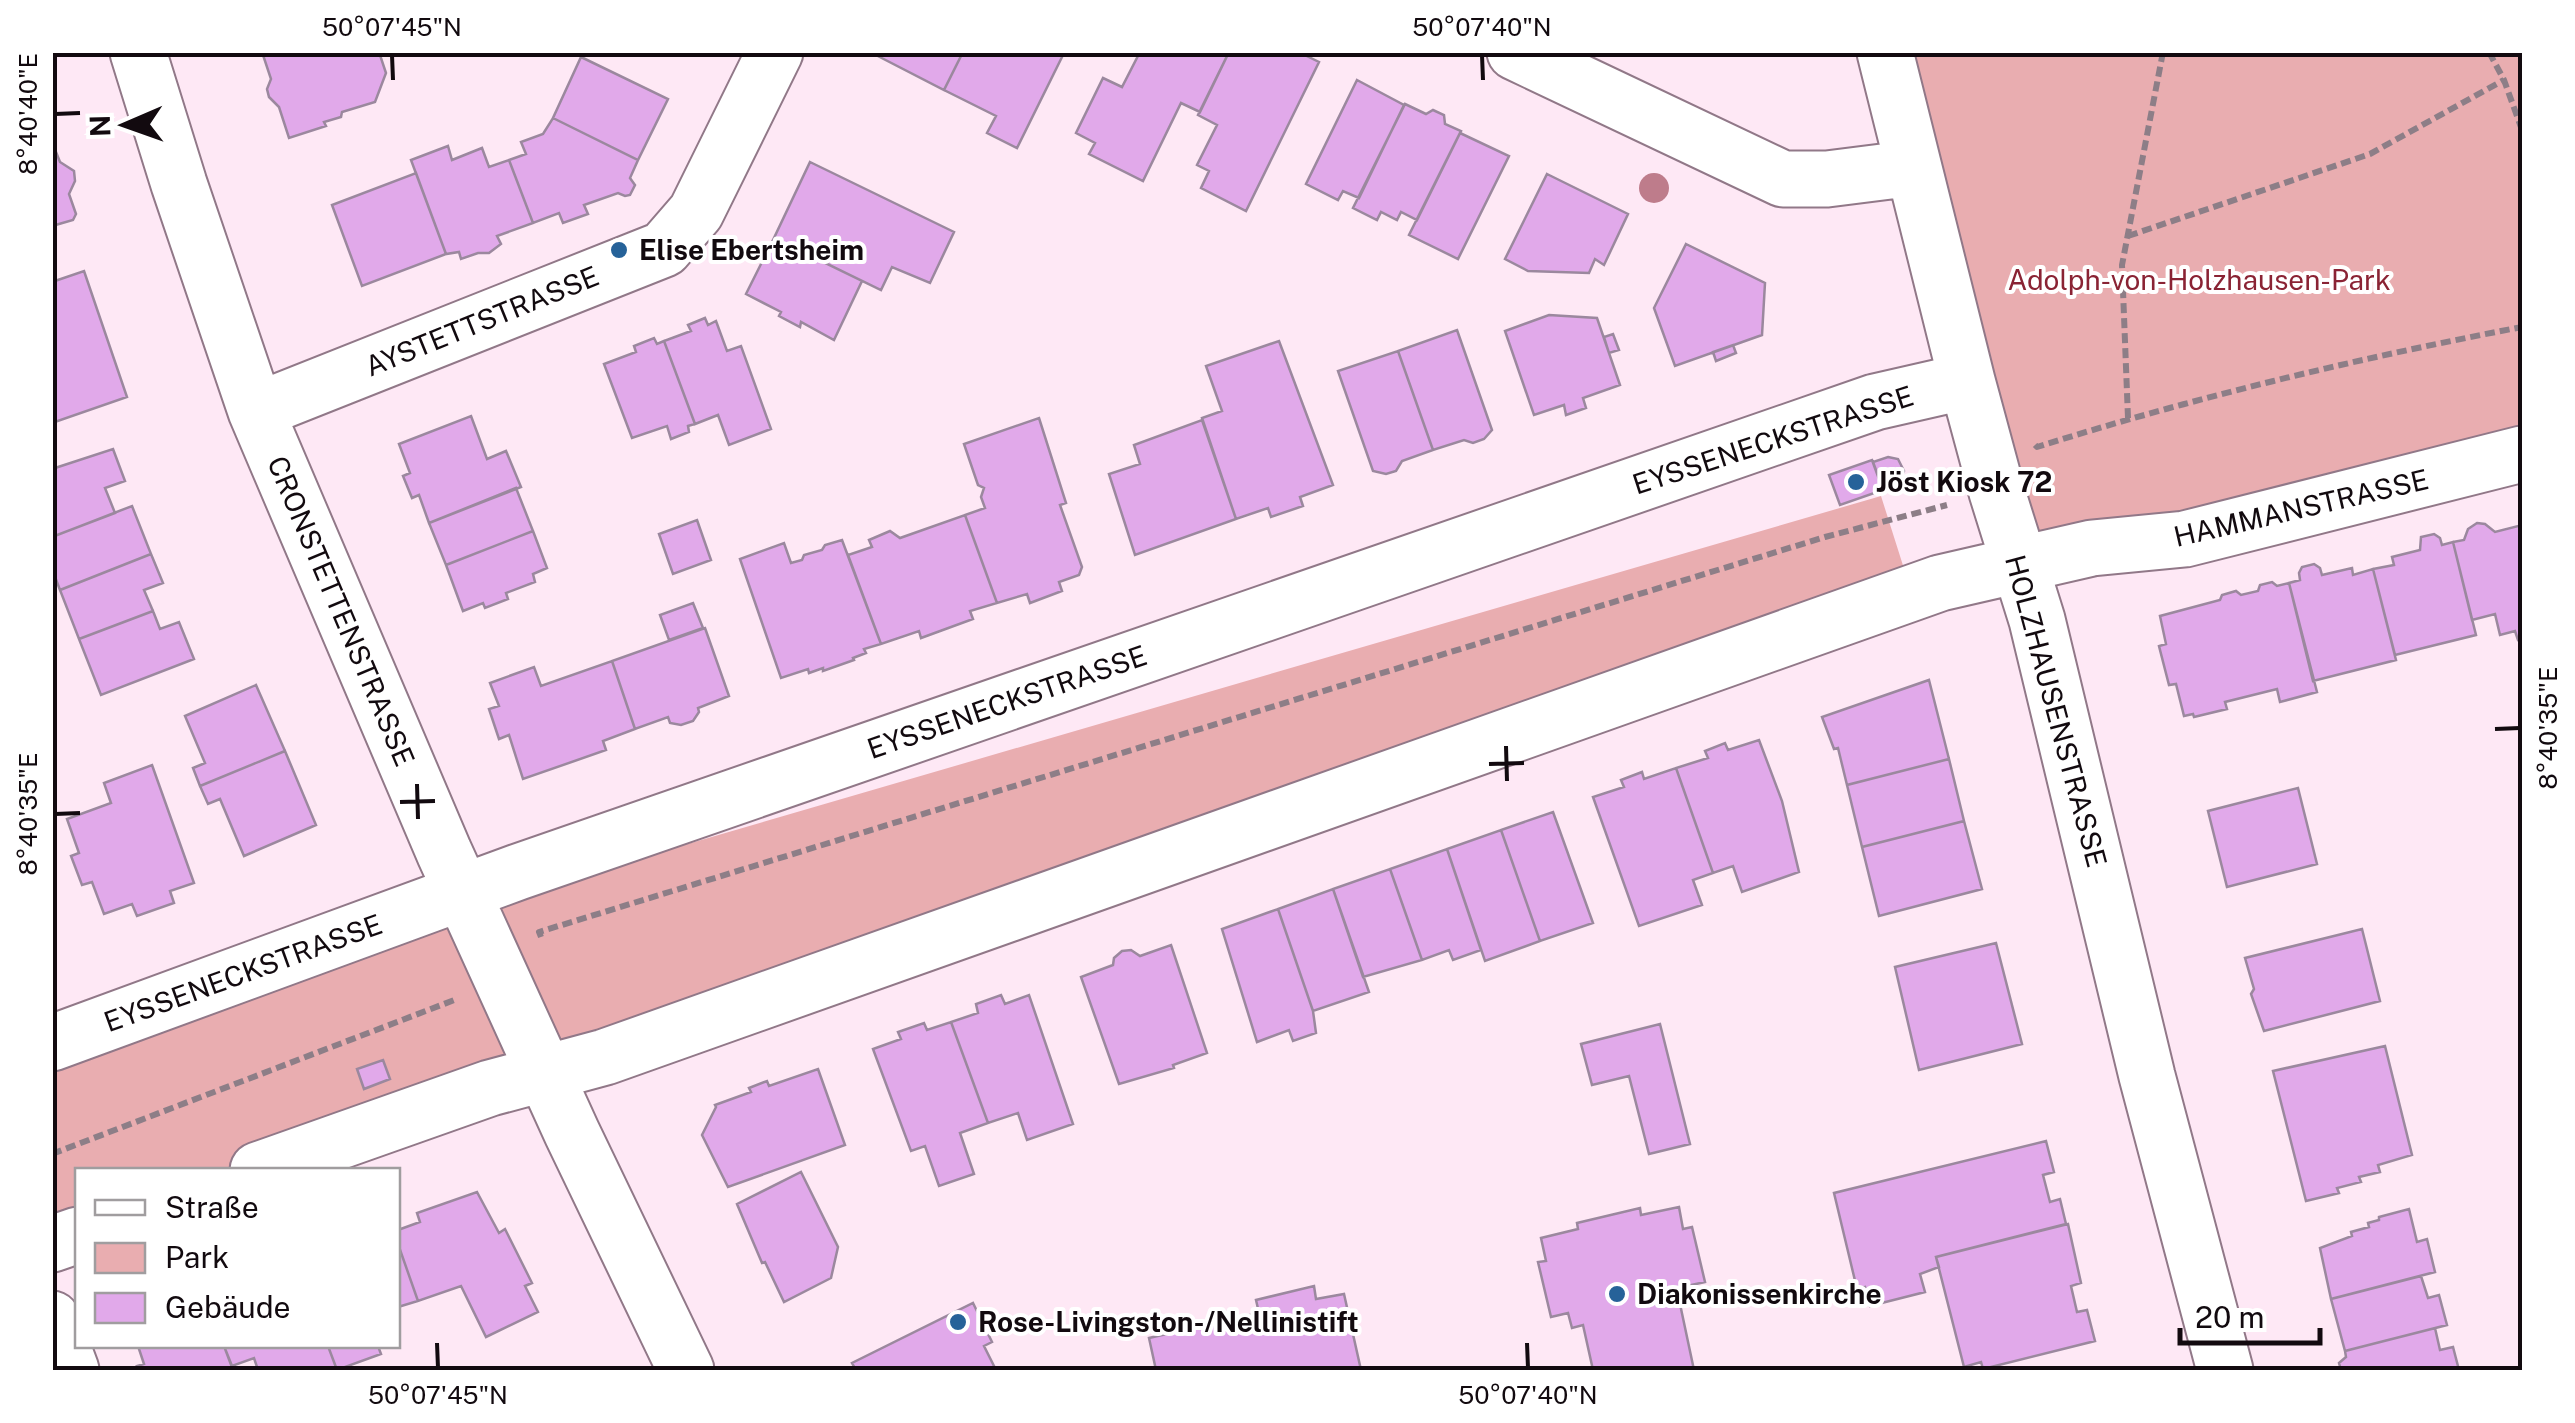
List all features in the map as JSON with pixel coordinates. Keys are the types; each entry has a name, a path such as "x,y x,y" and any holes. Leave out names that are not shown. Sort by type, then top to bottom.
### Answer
{"street":[{"name":"CRONSTETTENSTRASSE","path":"138,52 178,184 256,411 462,893 686,1370"},
{"name":"AYSTETTSTRASSE","path":"256,411 664,249 696,212 775,52"},
{"path":"1515,52 1782,179 1826,179 1914,168"},
{"name":"HOLZHAUSENSTRASSE","path":"1885,52 1967,381 2037,620 2147,1076 2225,1370"},
{"name":"EYSSENECKSTRASSE","path":"52,1044 462,893 1875,402 1967,381"},
{"name":"HAMMANSTRASSE","path":"2019,563 2092,548 2185,539 2522,454"},
{"path":"264,1168 544,1071 624,1050 1921,590 2019,563"},
{"path":"52,1319 71,1370"}],"path":[{"path":"2128,418 2122,265 2163,52"},
{"path":"2488,52 2504,80 2522,130"},
{"path":"2128,236 2370,154 2504,80"},
{"path":"2023,434 2037,447 2128,418 2412,348 2522,327"},
{"path":"52,1154 504,981 552,959 539,932 1825,537 1997,492"}],"green space":[{"name":"Adolph-von-Holzhausen-Park","path":"1911,53 2522,53 2522,425 2032,567"},
{"path":"1881,496 1919,616 324,1168 75,1168 75,1251 53,1258 53,1062 478,905"}],"building":[{"path":"262,52 379,52 386,73 375,102 342,112 341,117 324,122 326,126 289,138 279,107 269,97 271,79"},
{"path":"870,52 963,52 944,90"},
{"path":"963,52 1053,52 1062,57 1017,148 987,133 996,116 944,90"},
{"path":"1140,52 1229,52 1200,112 1181,103 1143,181 1089,154 1095,143 1076,133 1103,78 1122,87"},
{"path":"1229,52 1308,52 1307,56 1319,62 1246,211 1201,188 1209,171 1197,165 1217,125 1198,115"},
{"path":"581,57 668,99 638,160 553,118"},
{"path":"1357,80 1404,105 1359,198 1343,191 1338,200 1306,184"},
{"path":"1405,104 1426,114 1433,110 1444,115 1445,124 1461,131 1417,220 1401,212 1397,220 1381,212 1377,220 1353,208"},
{"path":"553,118 638,160 630,178 635,185 630,195 618,193 584,205 588,214 563,223 559,213 533,223 509,160 526,154 521,142 543,134"},
{"path":"1460,133 1509,156 1458,259 1409,235"},
{"path":"52,142 60,162 74,171 75,181 69,194 76,214 73,220 52,226"},
{"path":"448,146 452,160 482,148 489,167 509,160 533,223 497,236 501,244 489,253 461,259 459,252 446,254 411,160"},
{"path":"810,162 954,232 930,283 892,267 881,290 774,238"},
{"path":"416,173 446,254 362,286 332,205"},
{"path":"1547,174 1628,214 1604,265 1595,259 1589,273 1528,271 1505,259"},
{"path":"774,238 862,281 834,340 801,322 800,327 746,294"},
{"path":"1686,244 1765,283 1762,335 1675,366 1654,308"},
{"path":"84,271 127,397 52,423 52,282"},
{"path":"1549,315 1597,318 1620,385 1583,398 1586,408 1566,415 1564,405 1534,415 1505,331"},
{"path":"705,318 708,325 716,321 727,351 741,346 771,429 729,445 718,415 695,424 664,341 691,331 688,325"},
{"path":"1457,330 1492,430 1473,443 1464,440 1433,450 1398,351"},
{"path":"1613,334 1619,350 1609,353 1604,337"},
{"path":"654,338 657,344 664,341 695,424 688,426 689,432 671,439 667,426 632,438 604,364 636,352 634,346"},
{"path":"1279,341 1333,485 1300,497 1303,506 1271,517 1268,508 1236,519 1202,418 1222,411 1206,366"},
{"path":"1733,345 1736,353 1716,361 1713,352"},
{"path":"1398,351 1433,450 1402,461 1396,471 1386,474 1373,471 1338,371"},
{"path":"471,416 487,459 506,451 521,487 429,523 419,495 412,498 403,476 410,473 399,444"},
{"path":"1039,418 1066,503 1060,505 1082,567 1079,575 1059,582 1062,591 1030,603 1027,594 997,603 965,515 985,508 981,497 984,488 978,485 964,444"},
{"path":"1202,420 1236,519 1135,555 1109,474 1140,464 1134,445"},
{"path":"113,449 125,481 105,488 115,513 52,537 52,469"},
{"path":"1888,457 1898,459 1904,471 1898,483 1883,489 1873,462"},
{"name":"Jöst Kiosk 72","path":"1872,460 1883,490 1840,505 1829,475"},
{"path":"516,488 533,531 446,565 429,523"},
{"path":"132,506 151,554 60,590 52,569 52,537"},
{"path":"965,515 997,603 970,611 973,619 921,638 919,631 881,644 848,555 872,547 869,540 890,531 900,538"},
{"path":"697,520 711,560 673,574 659,534"},
{"path":"2477,523 2495,532 2522,525 2522,639 2518,640 2515,631 2500,635 2495,614 2472,620 2453,542 2464,540 2468,529"},
{"path":"533,531 547,568 533,574 535,582 506,593 508,599 463,611 446,565"},
{"path":"2434,534 2442,545 2453,542 2476,635 2395,655 2373,569 2394,565 2392,557 2420,550 2421,537"},
{"path":"842,540 881,644 864,649 866,653 854,660 823,671 809,673 808,669 781,678 740,559 784,543 791,563"},
{"path":"151,554 163,583 144,590 153,611 79,639 60,590"},
{"path":"2314,564 2322,575 2352,568 2353,575 2373,569 2396,660 2313,681 2289,583 2300,580 2302,567"},
{"path":"2272,582 2277,586 2289,583 2317,692 2280,702 2277,689 2225,702 2227,709 2184,716 2176,684 2169,685 2159,646 2166,644 2160,616 2220,600 2222,595 2236,591 2241,595 2258,591 2260,585"},
{"path":"693,603 703,628 669,640 660,615"},
{"path":"153,611 160,629 179,622 194,659 101,695 79,639"},
{"path":"705,628 729,696 698,708 693,721 681,725 670,723 668,717 635,729 612,661"},
{"path":"612,661 635,729 603,741 606,750 523,779 509,735 499,739 489,709 499,706 490,683 534,667 541,686"},
{"path":"1929,680 1949,759 1847,785 1838,748 1834,749 1822,717"},
{"path":"256,685 285,751 200,786 193,768 205,763 185,716"},
{"path":"1759,740 1782,801 1799,872 1742,892 1733,866 1713,873 1676,768 1708,758 1705,751 1725,743 1728,750"},
{"path":"285,751 316,825 244,856 220,799 208,804 200,786"},
{"path":"1949,759 1964,821 1862,847 1847,785"},
{"path":"152,765 194,883 170,891 174,903 137,916 132,904 104,914 92,882 82,885 71,856 79,853 67,819 111,803 104,783"},
{"path":"1676,768 1713,873 1693,880 1702,905 1639,926 1593,797 1624,787 1621,780 1642,772 1644,779"},
{"path":"2298,788 2317,864 2227,887 2208,811"},
{"path":"1553,812 1593,923 1540,941 1501,830"},
{"path":"1964,821 1982,889 1879,916 1862,847"},
{"path":"1501,830 1540,941 1485,961 1447,849"},
{"path":"1447,849 1481,950 1453,960 1449,950 1422,960 1390,869"},
{"path":"1390,869 1422,960 1363,977 1333,889"},
{"path":"1333,889 1369,992 1313,1011 1278,909"},
{"path":"1278,909 1313,1011 1316,1033 1293,1041 1289,1030 1257,1042 1222,929"},
{"path":"2362,929 2380,1001 2264,1031 2251,994 2254,989 2245,958"},
{"path":"1996,943 2022,1044 1919,1070 1895,967"},
{"path":"1171,945 1207,1053 1173,1065 1174,1068 1119,1084 1081,977 1113,965 1122,951 1131,950 1140,956"},
{"path":"1001,995 1005,1004 1029,995 1073,1124 1027,1140 1018,1113 988,1123 951,1022 978,1013 976,1004"},
{"path":"951,1022 988,1123 960,1133 974,1174 939,1186 925,1146 911,1151 873,1049 901,1039 898,1032 924,1023 927,1030"},
{"path":"1660,1024 1690,1144 1649,1154 1629,1076 1592,1085 1581,1044"},
{"path":"2385,1046 2412,1155 2378,1165 2380,1172 2337,1188 2339,1193 2306,1201 2273,1071"},
{"path":"383,1060 390,1079 364,1089 357,1069"},
{"path":"818,1069 845,1145 728,1187 702,1135 715,1105 751,1092 749,1088 767,1081 769,1086"},
{"path":"2046,1141 2054,1172 2043,1175 2050,1202 2060,1199 2066,1224 1936,1257 1939,1267 1920,1274 1925,1292 1870,1306 1865,1287 1857,1289 1834,1193"},
{"path":"801,1172 838,1247 831,1278 784,1302 737,1204"},
{"path":"477,1192 499,1233 505,1229 532,1283 525,1286 538,1312 486,1337 461,1286 418,1301 400,1250 400,1229 420,1222 417,1213"},
{"name":"Diakonissenkirche","path":"1679,1207 1683,1229 1692,1227 1705,1282 1687,1286 1691,1302 1680,1304 1694,1370 1593,1370 1583,1325 1572,1328 1568,1313 1551,1317 1538,1262 1546,1261 1541,1238 1578,1229 1577,1223 1640,1208 1641,1215"},
{"path":"2409,1209 2417,1242 2427,1239 2435,1272 2331,1299 2320,1248 2352,1236 2351,1232 2369,1227 2368,1223 2379,1217"},
{"path":"2068,1224 2081,1283 2071,1286 2077,1312 2087,1310 2095,1341 1983,1369 1981,1362 1964,1367 1936,1257"},
{"path":"400,1250 418,1301 400,1306"},
{"path":"2421,1276 2428,1298 2439,1295 2447,1325 2345,1351 2331,1299"},
{"path":"1314,1286 1316,1299 1344,1294 1361,1370 1156,1370 1149,1338 1259,1313 1256,1300"},
{"name":"Rose-Livingston-/Nellinistift","path":"973,1303 992,1342 984,1346 996,1370 856,1370 852,1363"},
{"path":"2435,1328 2440,1350 2453,1347 2459,1370 2341,1370 2339,1363 2346,1357 2345,1351"},
{"path":"139,1348 225,1348 233,1370 139,1370 137,1366 144,1364"},
{"path":"225,1348 329,1348 337,1370 258,1370 254,1358 232,1366"},
{"path":"329,1348 379,1348 381,1354 337,1370"}],"place":[{"name":"Elise Ebertsheim","path":"619,250"},
{"name":"Jöst Kiosk 72","path":"1856,482"},
{"name":"Diakonissenkirche","path":"1617,1294"},
{"name":"Rose-Livingston-/Nellinistift","path":"958,1322"}]}
